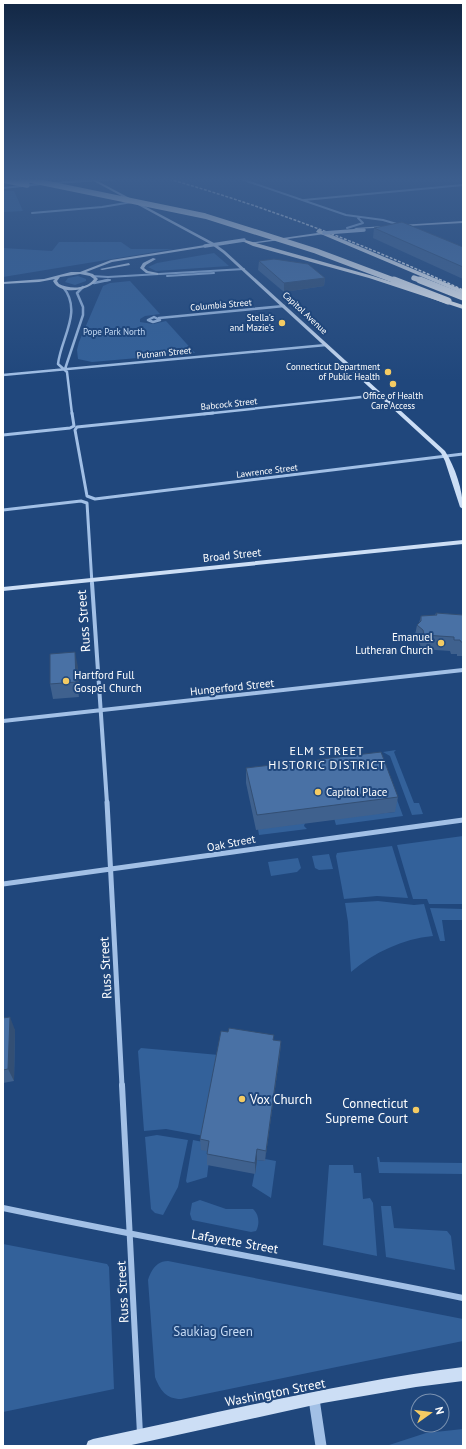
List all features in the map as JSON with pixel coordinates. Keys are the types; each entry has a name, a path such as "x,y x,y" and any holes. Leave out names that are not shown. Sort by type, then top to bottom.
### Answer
{"highway":[{"path":"262,246 448,301"},
{"path":"299,246 463,307"},
{"path":"354,246 463,292"},
{"path":"405,275 463,297"}],"main road":[{"path":"3,283 58,278 109,262 207,246"},
{"name":"Capitol Avenue","path":"215,246 244,269 443,452 463,507"},
{"path":"91,275 100,269 229,246"},
{"path":"189,248 195,252"},
{"path":"154,259 144,264 142,268 147,272 157,274"},
{"path":"3,287 35,284 83,287 94,283 96,279 91,275 77,273"},
{"path":"58,278 55,281 61,286"},
{"name":"Broad Street","path":"3,589 463,542"},
{"name":"Washington Street","path":"93,1446 314,1399 461,1373"}],"street":[{"path":"91,275 108,277 244,269"},
{"path":"94,283 109,280 244,269"},
{"path":"61,286 70,296 72,310 58,360 58,366 65,369"},
{"path":"3,435 70,428 74,425 65,369 68,366 70,348 83,315 83,307 77,293 83,287"},
{"name":"Columbia Street","path":"159,318 160,320 156,322 148,320 152,318 284,306"},
{"name":"Putnam Street","path":"3,375 326,345"},
{"name":"Babcock Street","path":"91,497 87,496 75,430 79,427 380,395"},
{"name":"Lawrence Street","path":"91,497 95,499 463,454"},
{"name":"Russ Street","path":"3,510 84,502 87,503 91,580 102,710 131,1235 140,1436"},
{"name":"Hungerford Street","path":"3,722 463,670"},
{"name":"Oak Street","path":"3,884 201,858 273,845 463,820"},
{"name":"Lafayette Street","path":"3,1208 131,1235 317,1268 463,1298"},
{"path":"314,1399 320,1446"}],"green space":[{"path":"56,246 126,246 131,249 173,249 3,277 3,248 52,251"},
{"path":"214,253 229,266 156,271 148,267 157,263"},
{"path":"78,276 86,279 86,281 75,285 65,282 68,278"},
{"name":"Pope Park North","path":"130,281 160,314 145,316 140,319 140,322 153,324 166,321 195,353 92,362 78,359 77,350 79,342 103,286 110,283"},
{"path":"396,750 394,752 414,803 419,803 423,814 412,815 390,756 383,752"},
{"path":"388,775 403,816 336,825 334,818 395,812"},
{"path":"305,823 304,826 307,829 259,835 258,829"},
{"path":"463,836 463,904 429,904 427,899 413,899 397,845"},
{"path":"392,846 408,898 377,896 344,899 336,856 337,853"},
{"path":"329,854 333,869 319,870 315,868 312,856"},
{"path":"298,858 301,868 297,872 271,876 268,862"},
{"path":"378,901 414,905 424,904 433,936 400,943 370,958 351,972 348,922 345,903"},
{"path":"430,908 463,909 463,920 442,920 445,941 440,941"},
{"path":"141,1048 219,1055 204,1136 166,1129 144,1131 138,1051"},
{"path":"157,1135 188,1140 178,1187 163,1215 155,1213 151,1209 145,1137"},
{"path":"193,1140 203,1142 210,1152 207,1177 187,1183 186,1181"},
{"path":"377,1157 379,1157 380,1162 463,1163 463,1174 379,1173"},
{"path":"265,1159 276,1161 271,1198 252,1186 257,1160 265,1161"},
{"path":"329,1165 353,1165 354,1173 361,1173 363,1199 370,1198 373,1203 377,1256 323,1245"},
{"path":"200,1200 226,1209 253,1209 257,1214 258,1219 256,1231 251,1232 192,1220 190,1214 192,1203"},
{"path":"381,1206 391,1206 394,1228 447,1231 451,1236 455,1270 386,1257"},
{"path":"3,1244 107,1264 109,1267 114,1389 3,1412"},
{"name":"Saukiag Green","path":"168,1261 463,1319 463,1341 176,1399 161,1390 155,1377 148,1280 158,1264"},
{"path":"463,1429 463,1446 386,1446 426,1433 450,1433 450,1430"}],"building":[{"path":"414,246 460,246 463,247 463,267"},
{"path":"274,259 308,264 325,278 284,283 259,261"},
{"path":"436,613 463,615 463,642 460,640 454,640 454,637 424,635 423,630 417,625 421,621 421,616 437,615"},
{"path":"75,652 76,682 50,684 50,654"},
{"name":"Capitol Place","path":"381,752 398,797 257,815 246,768"},
{"path":"10,1017 8,1069 3,1070 3,1018"},
{"name":"Vox Church","path":"229,1028 274,1035 273,1040 281,1041 266,1151 257,1149 255,1163 207,1154 209,1141 200,1139 221,1031 228,1032"}],"railway":[{"path":"361,246 463,290"}],"place":[{"name":"Stella's and Mazie's","path":"282,323"},
{"name":"Connecticut Department of Public Health","path":"388,372"},
{"name":"Office of Health Care Access","path":"393,384"},
{"name":"Emanuel Lutheran Church","path":"441,643"},
{"name":"Hartford Full Gospel Church","path":"66,681"},
{"name":"Capitol Place","path":"318,792"},
{"name":"Vox Church","path":"242,1099"},
{"name":"Connecticut Supreme Court","path":"416,1110"}],"district":[{"name":"ELM STREET HISTORIC DISTRICT","path":"327,758"}]}
